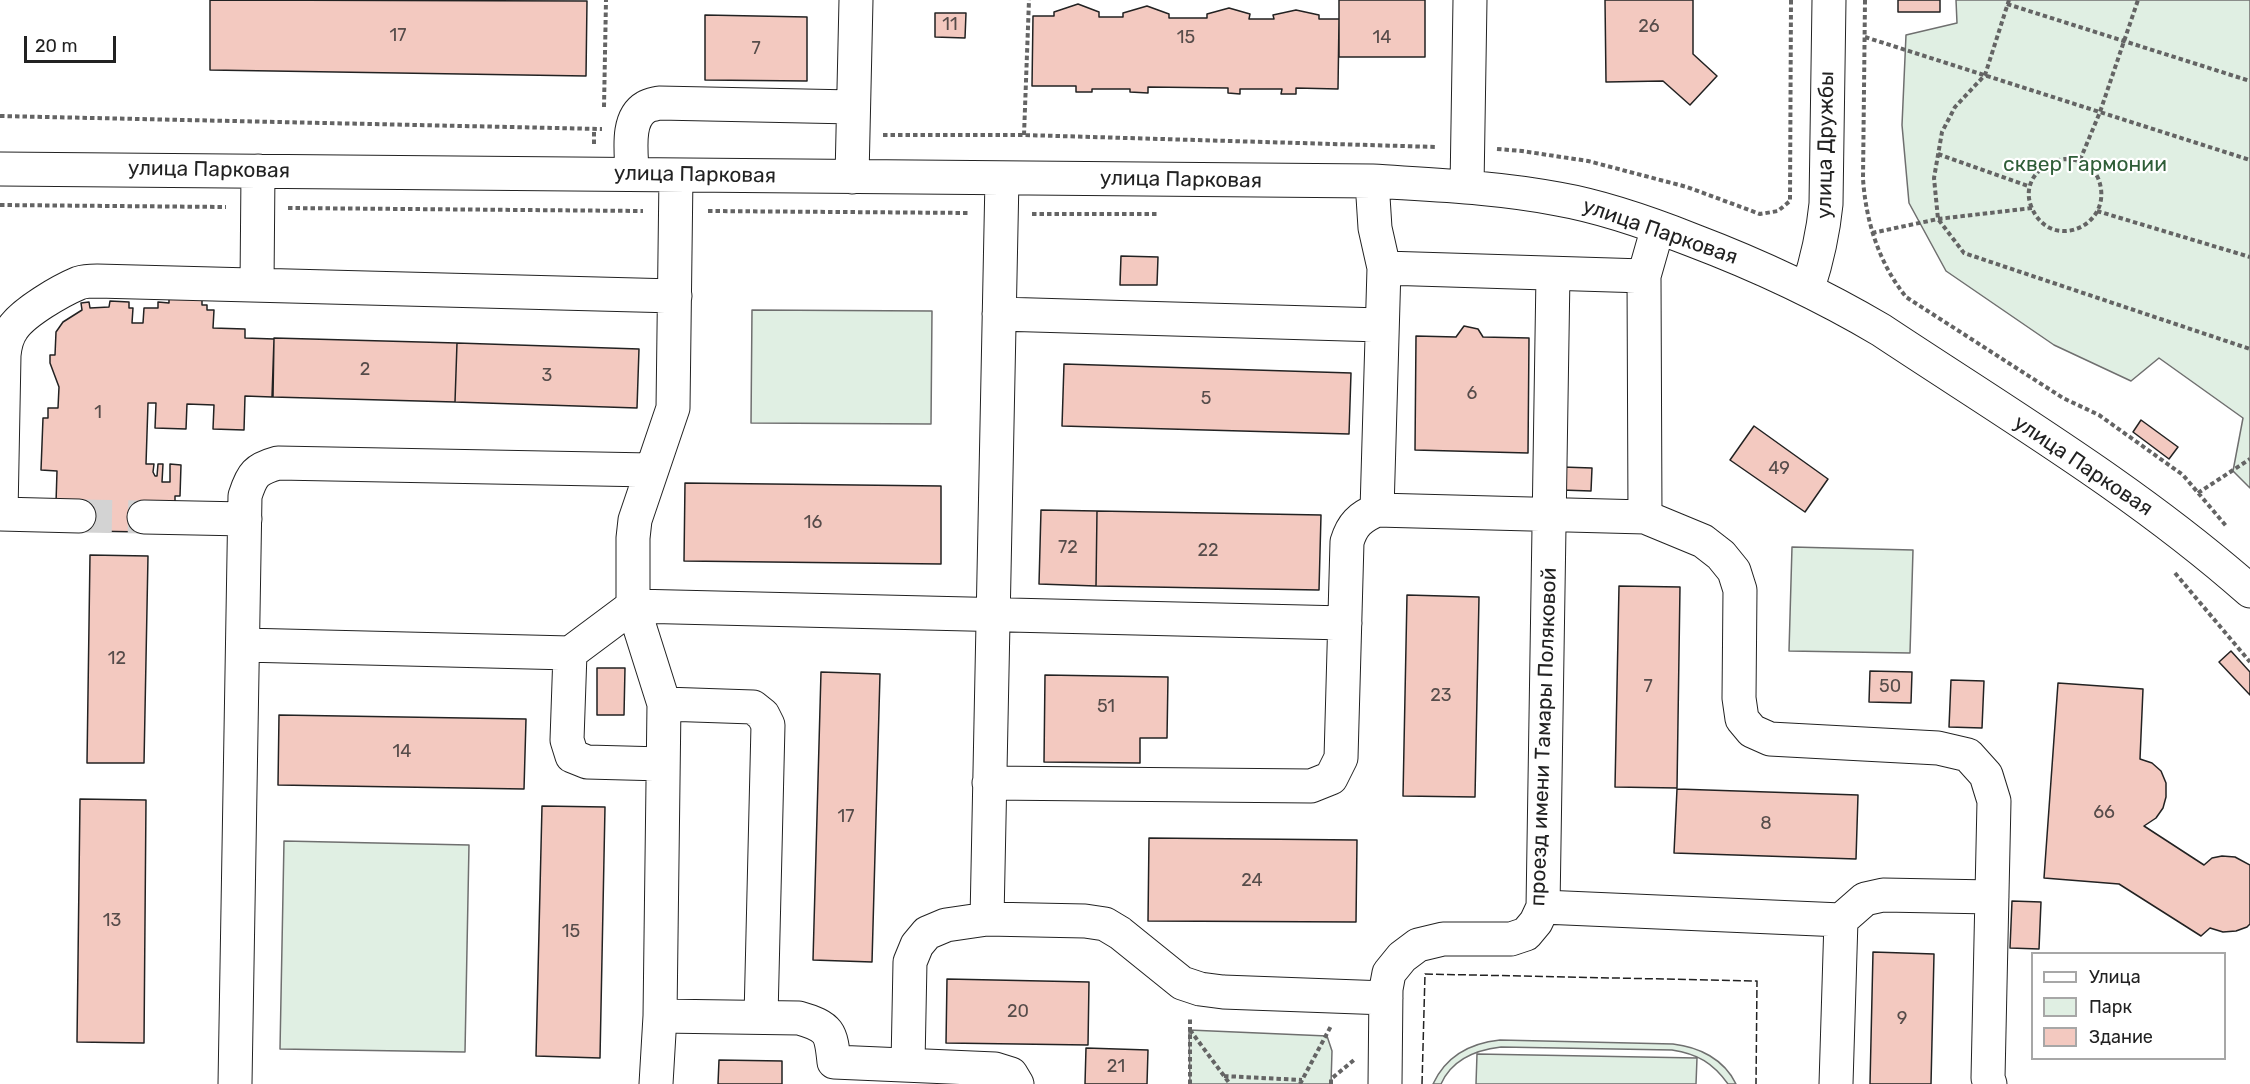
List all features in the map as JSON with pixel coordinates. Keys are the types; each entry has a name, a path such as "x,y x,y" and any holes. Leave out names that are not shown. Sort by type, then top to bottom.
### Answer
{"street":[{"path":"852,177 856,0"},
{"path":"1467,187 1470,0"},
{"name":"улица Дружбы","path":"1808,288 1818,256 1826,204 1829,0"},
{"path":"632,174 618,129 645,108 659,103 853,121"},
{"name":"улица Парковая","path":"0,169 1372,182 1514,191 1560,199 1658,227 1744,260 1808,288 1881,330 2126,494 2187,538 2250,591"},
{"path":"257,285 258,171"},
{"path":"656,1084 660,1016 664,704 633,606 633,538 635,520 673,408 676,175"},
{"path":"987,919 1002,178"},
{"path":"1372,182 1375,228 1384,268 1377,510"},
{"path":"1645,517 1644,276 1658,227"},
{"path":"1384,268 1644,276"},
{"name":"проезд имени Тамары Поляковой","path":"1385,1084 1386,998 1389,973 1402,957 1418,945 1443,939 1511,939 1526,934 1536,922 1543,907 1553,274"},
{"path":"79,516 1,514 3,355 6,340 20,319 81,282 97,280 675,296"},
{"path":"999,314 1381,325"},
{"path":"235,1084 245,496 250,479 262,467 279,463 651,470"},
{"path":"989,783 1311,786 1331,778 1341,758 1347,542 1351,529 1361,517 1377,510 1645,517 1703,541 1721,555 1734,572 1740,590 1739,698 1742,719 1752,731 1770,739 1938,748 1968,755 1986,775 1994,801 1988,1078 1990,1084"},
{"path":"144,517 245,519"},
{"path":"243,645 570,652 633,606 1345,623"},
{"path":"570,652 567,740 572,756 587,762 663,764"},
{"path":"664,704 753,707 763,715 768,725 761,1017"},
{"path":"1543,907 1841,920 1865,899 1883,895 1992,897"},
{"path":"908,1064 910,962 917,945 927,933 946,925 987,919 1085,921 1105,924 1120,933 1182,982 1200,989 1223,992 1386,998"},
{"path":"1836,1084 1841,920"},
{"path":"660,1016 799,1018 817,1023 831,1037 834,1073 908,1064 995,1069 1011,1074 1017,1084"}],"path":[{"path":"0,116 618,129 606,0"},
{"path":"853,121 1024,135 1029,0"},
{"path":"1790,201 1791,0"},
{"path":"1865,0 1863,179 1865,207 1872,233 1894,282 1906,297 2063,398 2099,415 2183,475 2229,529"},
{"path":"2080,160 2100,112 2138,0"},
{"path":"2250,81 2008,2 1985,75 1954,107 1941,132 1934,178 1938,219 1964,253 2250,349"},
{"path":"1865,36 2250,160"},
{"path":"1938,154 2028,186"},
{"path":"2065,159 2080,160 2088,165 2099,182 2102,202 2093,218 2083,226 2062,232 2043,224 2032,208 2028,186 2039,170 2047,164 2065,159"},
{"path":"0,205 1121,215 1166,213"},
{"path":"1872,233 1938,219 2032,208"},
{"path":"2097,211 2250,257"},
{"path":"2198,493 2250,459"},
{"path":"2171,567 2250,662"},
{"path":"1190,986 1190,1084"},
{"path":"1224,1076 1301,1082 1327,1036 1335,1016"},
{"path":"1190,1030 1230,1084"}],"green space":[{"name":"сквер Гармонии","path":"1956,0 2250,0 2250,488 2233,471 2243,418 2159,358 2131,381 2054,345 1946,271 1909,203 1902,125 1906,35 1957,23"},
{"path":"752,310 932,311 931,424 751,423"},
{"path":"1792,547 1913,550 1910,653 1789,651"},
{"path":"284,841 469,845 465,1052 280,1049"},
{"path":"1189,1030 1327,1036 1332,1051 1331,1084 1190,1084"},
{"path":"1500,1040 1673,1044 1701,1051 1718,1061 1736,1084 1728,1084 1717,1070 1697,1057 1672,1050 1501,1047 1465,1057 1451,1068 1441,1084 1433,1084 1438,1074 1460,1053 1479,1044"},
{"path":"1477,1054 1697,1058 1696,1084 1476,1084"}],"building":[{"path":"210,0 587,1 586,76 210,70"},
{"path":"1339,0 1425,0 1425,57 1339,57"},
{"path":"1605,0 1693,0 1693,54 1717,76 1690,105 1663,81 1606,82"},
{"path":"1898,0 1940,0 1940,12 1898,12"},
{"path":"1078,4 1099,12 1099,17 1123,17 1123,13 1147,6 1169,14 1169,18 1207,18 1207,14 1229,8 1250,14 1249,19 1274,19 1273,15 1296,10 1319,15 1319,19 1339,19 1338,89 1296,88 1296,94 1281,94 1282,89 1240,89 1240,94 1228,93 1228,88 1148,87 1148,93 1130,92 1130,89 1092,89 1092,92 1076,92 1076,86 1032,86 1033,16 1054,16 1054,12"},
{"path":"935,13 966,13 965,38 935,37"},
{"path":"705,15 807,17 807,81 705,80"},
{"path":"1121,256 1158,257 1157,285 1120,285"},
{"path":"169,297 202,298 202,305 207,305 207,310 214,310 213,328 245,329 245,338 274,339 272,397 245,396 244,430 213,429 214,405 187,404 186,429 155,428 156,403 148,403 146,464 154,464 153,472 157,476 158,464 163,464 162,482 170,482 170,464 181,465 180,496 175,496 175,506 144,532 86,531 56,503 57,471 41,470 43,418 48,418 48,408 58,408 59,387 50,363 50,355 55,355 56,332 63,322 82,310 81,303 89,302 90,308 109,307 110,301 129,302 129,308 133,308 132,323 143,323 144,308 158,308 158,302 169,303"},
{"path":"1464,326 1478,329 1483,337 1529,338 1528,453 1415,450 1416,336 1456,337"},
{"path":"274,338 457,343 455,402 273,397"},
{"path":"457,343 639,349 637,408 455,402"},
{"path":"1064,364 1351,373 1349,434 1062,426"},
{"path":"2141,420 2178,447 2169,459 2133,432"},
{"path":"1754,426 1828,479 1805,512 1730,460"},
{"path":"1562,467 1592,468 1591,491 1561,490"},
{"path":"685,483 941,486 941,564 684,561"},
{"path":"1041,510 1097,511 1096,586 1039,584"},
{"path":"1097,511 1321,515 1319,590 1096,586"},
{"path":"90,555 148,556 144,763 87,763"},
{"path":"1619,586 1680,587 1677,788 1615,787"},
{"path":"1407,595 1479,597 1475,797 1403,796"},
{"path":"2231,651 2250,672 2250,695 2219,662"},
{"path":"597,668 625,668 624,715 597,715"},
{"path":"1870,671 1912,672 1911,703 1869,702"},
{"path":"821,672 880,674 872,962 813,960"},
{"path":"1045,675 1168,677 1167,738 1140,738 1140,763 1044,762"},
{"path":"1951,680 1984,681 1982,728 1949,727"},
{"path":"2058,683 2143,689 2140,759 2152,763 2161,771 2166,783 2163,808 2156,818 2144,826 2204,865 2212,858 2222,856 2235,857 2250,865 2250,924 2247,927 2223,932 2210,928 2201,936 2119,884 2044,878"},
{"path":"279,715 526,719 524,789 278,785"},
{"path":"1677,789 1858,795 1856,859 1674,853"},
{"path":"80,799 146,800 144,1043 77,1042"},
{"path":"542,806 605,807 600,1058 536,1056"},
{"path":"1149,838 1357,840 1356,922 1148,921"},
{"path":"2012,901 2041,902 2039,949 2010,948"},
{"path":"1873,952 1934,954 1931,1084 1870,1084"},
{"path":"947,979 1089,982 1088,1045 946,1043"},
{"path":"1086,1048 1148,1050 1147,1084 1085,1084"},
{"path":"719,1060 782,1061 782,1084 718,1084"}],"tunnel":[{"path":"79,516 144,517"}],"fence":[{"path":"1422,1084 1425,974 1757,981 1756,1084"}]}
